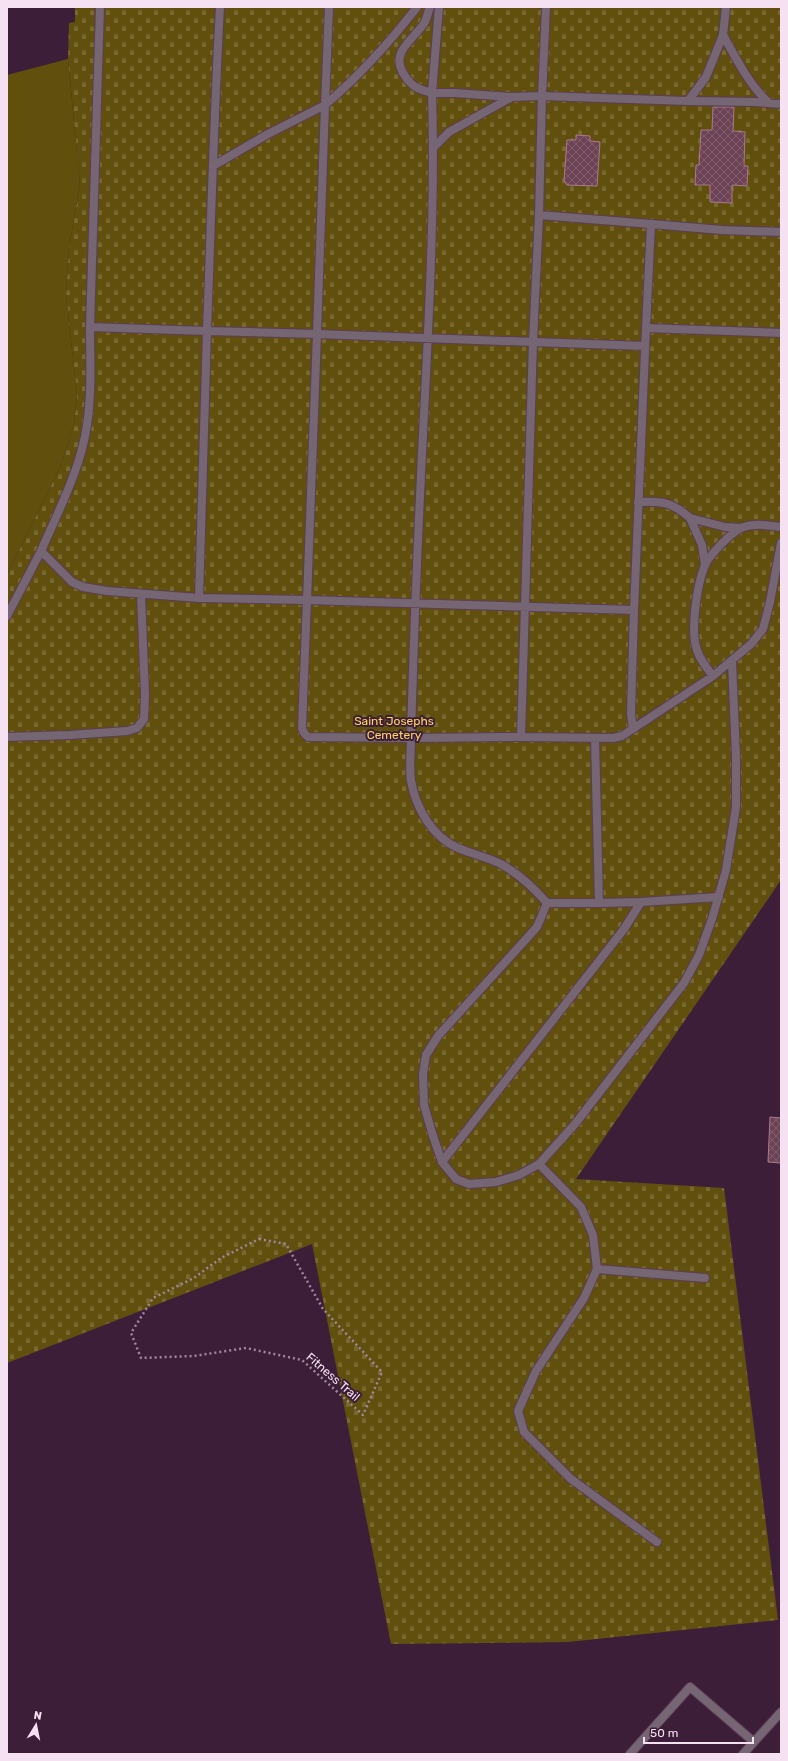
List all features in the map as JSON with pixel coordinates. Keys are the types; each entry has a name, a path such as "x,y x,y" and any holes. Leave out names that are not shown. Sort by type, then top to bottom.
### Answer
{"lane":[{"path":"7,616 41,551 65,496 81,450 87,426 91,389 90,328 100,7"},
{"path":"199,598 207,330 220,7"},
{"path":"330,7 302,728 304,734 308,737 411,738 595,738 622,736 714,676 751,644 763,629 770,602 781,543"},
{"path":"213,166 268,134 325,105 344,90 418,7"},
{"path":"430,7 425,21 402,49 399,58 400,68 416,88 432,93 510,97 542,96 781,104"},
{"path":"439,7 432,93 434,147 428,338 415,603 410,779 414,798 428,824 442,840 457,848 501,864 517,874 534,888 548,903 641,902 719,897"},
{"path":"521,737 533,342 546,7"},
{"path":"688,101 706,76 723,35 726,7"},
{"path":"723,35 737,60 761,95 769,103"},
{"path":"434,147 449,132 510,97"},
{"path":"539,215 722,230 781,232"},
{"path":"633,729 631,714 634,610 651,224"},
{"path":"90,328 207,330 645,346"},
{"path":"646,328 781,333"},
{"path":"638,502 658,501 669,503 679,508 690,518 702,545 705,565 698,594 693,632 697,650 702,662 714,676"},
{"path":"690,518 725,527 741,528 753,525 766,525 781,528"},
{"path":"705,565 716,550 741,528"},
{"path":"41,551 72,582 83,587 141,594 199,598 634,610"},
{"path":"7,737 70,735 127,731 137,728 144,719 145,695 141,594"},
{"path":"548,903 537,927 438,1036 426,1055 423,1074 424,1105 433,1136 442,1162 456,1179 469,1184 496,1182 519,1175 539,1164 575,1124 684,983 699,955 719,897 726,870 736,807 736,748 732,662"},
{"path":"595,738 599,903"},
{"path":"442,1162 624,929 641,902"},
{"path":"539,1164 581,1207 593,1235 597,1269 584,1298 536,1371 518,1411 524,1432 571,1479 657,1542"},
{"path":"597,1269 705,1278"},
{"path":"630,1754 690,1687 754,1742"},
{"path":"743,1754 781,1712"}],"path":[{"name":"Fitness Trail","path":"259,1239 286,1244 323,1309 382,1372 363,1415 302,1360 246,1348 194,1356 140,1358 131,1333 153,1298 194,1278 221,1258 259,1239"}],"green space":[{"name":"Saint Josephs Cemetery","path":"75,7 781,7 781,880 576,1179 724,1188 778,1620 568,1642 391,1644 312,1244 7,1363 7,575 60,467 74,424 77,395 66,295 69,247 80,184 68,59 69,23 75,22"},
{"path":"68,59 80,184 69,247 66,295 77,395 74,424 60,467 7,575 7,75"}],"building":[{"path":"713,107 734,107 733,131 745,132 744,166 748,166 747,186 732,185 732,203 710,202 710,185 695,185 696,165 699,165 701,130 712,130"},
{"path":"576,135 590,136 590,141 600,142 597,186 567,185 564,181 567,140 576,140"},
{"path":"770,1117 781,1118 781,1163 768,1162"}]}
